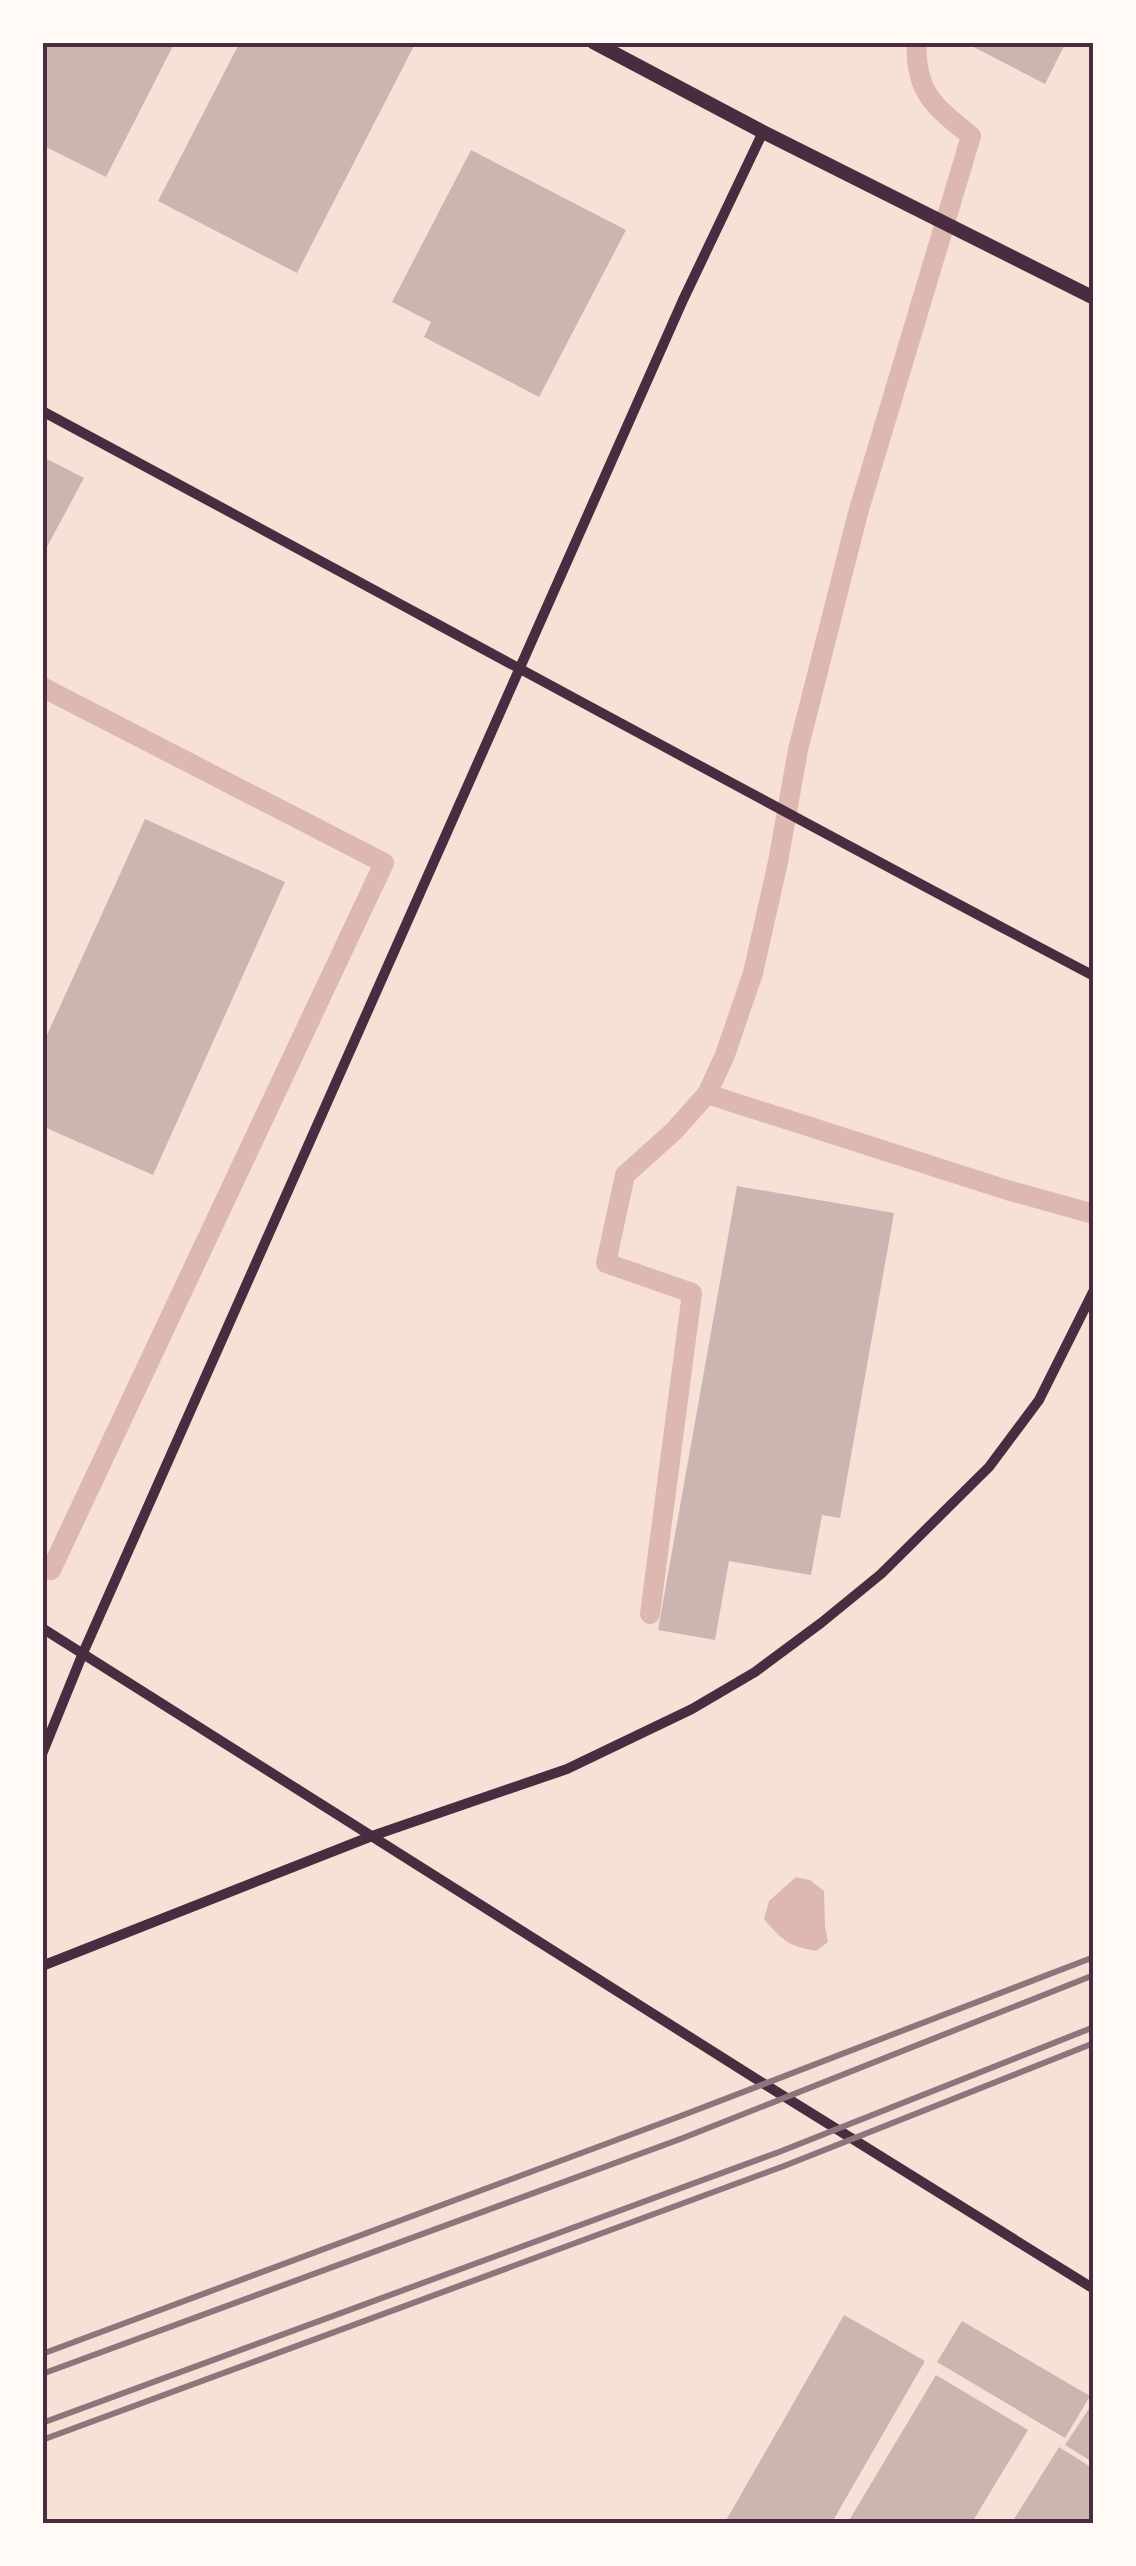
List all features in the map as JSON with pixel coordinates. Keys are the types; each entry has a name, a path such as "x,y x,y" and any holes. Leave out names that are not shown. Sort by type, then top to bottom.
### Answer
{"street":[{"path":"593,42 762,132 1094,298"},
{"path":"42,1754 82,1653 683,300 762,132"},
{"path":"42,411 808,826 1094,976"},
{"path":"42,1966 372,1836 566,1769 692,1709 754,1672 880,1574 989,1467 1040,1400 1094,1290"},
{"path":"42,1628 1094,2289"}],"shaded area":[{"path":"796,1877 810,1880 824,1891 828,1942 816,1951 786,1941 764,1919 769,1901"}],"building":[{"path":"42,42 175,42 106,177 42,145"},
{"path":"240,42 416,42 297,273 158,201"},
{"path":"964,42 1066,42 1045,84"},
{"path":"471,150 626,230 539,397 424,337 431,322 392,302"},
{"path":"45,458 84,478 42,556 42,463"},
{"path":"145,819 285,882 153,1175 42,1126 42,1046"},
{"path":"737,1186 894,1213 840,1518 822,1515 811,1575 729,1561 715,1640 658,1630"},
{"path":"844,2315 925,2361 831,2524 724,2524"},
{"path":"962,2321 1090,2396 1065,2438 937,2362"},
{"path":"936,2375 1028,2430 971,2524 847,2524"},
{"path":"1094,2401 1094,2463 1065,2445"},
{"path":"1059,2447 1094,2469 1094,2524 1011,2524"}],"waterway":[{"path":"650,1614 692,1293 606,1263 625,1175 674,1131 707,1094 753,973 798,750 858,513 971,136 929,97 919,74 917,42"},
{"path":"42,687 384,863 51,1570"},
{"path":"707,1094 1094,1214"}],"railway":[{"path":"42,2354 1094,1957"},
{"path":"42,2374 683,2138 1094,1975"},
{"path":"42,2423 779,2152 1094,2027"},
{"path":"42,2440 784,2166 1094,2043"}]}
